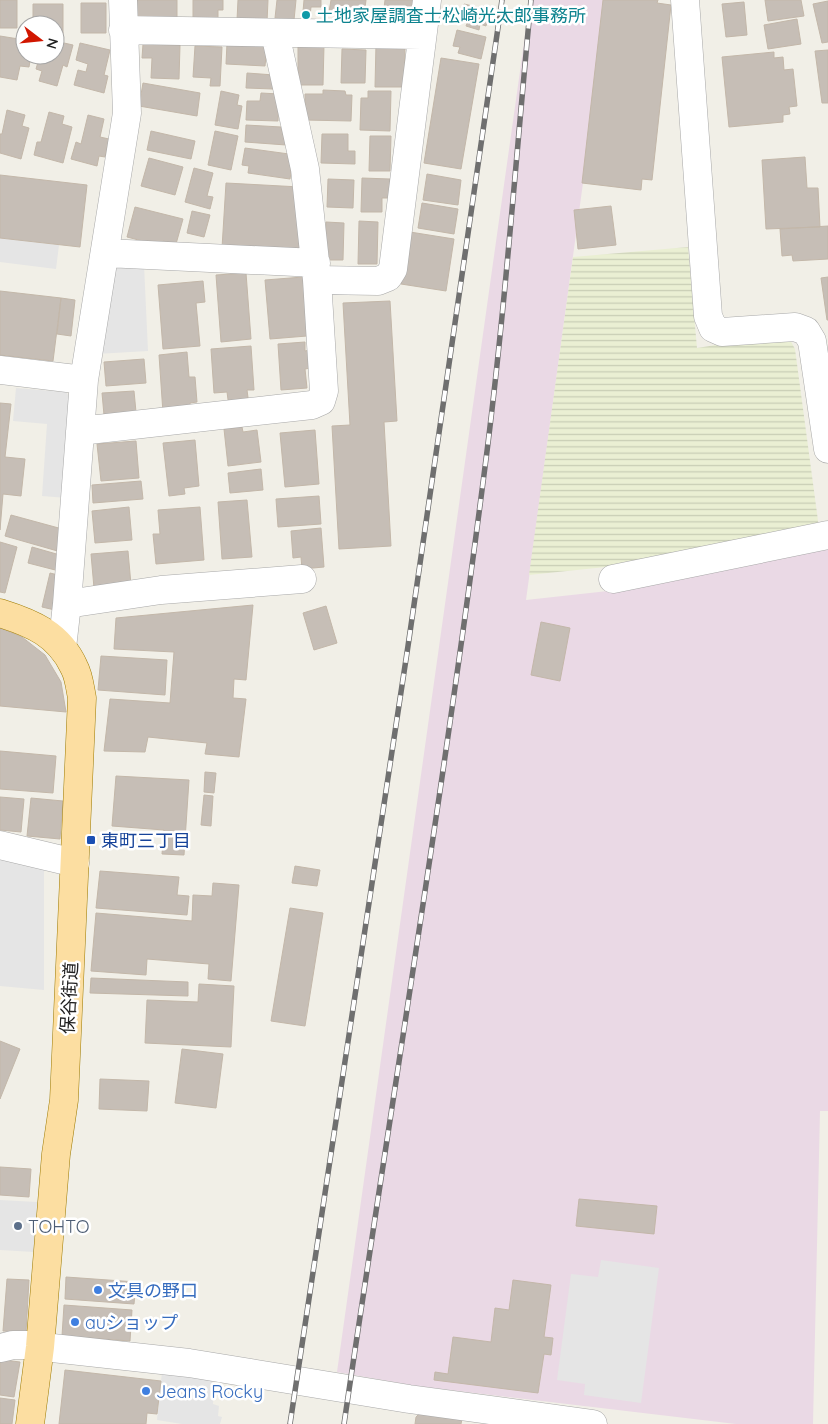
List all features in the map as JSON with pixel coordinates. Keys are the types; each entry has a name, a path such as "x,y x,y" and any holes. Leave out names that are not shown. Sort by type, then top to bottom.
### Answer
{"main road":[{"name":"保谷街道","path":"0,613 35,625 51,636 62,648 75,668 82,698 64,1100 56,1154 40,1347 30,1424"}],"street":[{"path":"62,648 84,380 106,253 127,113 123,0"},
{"path":"106,253 316,271 378,281 388,277 393,269 427,0"},
{"path":"685,0 708,316 713,328 722,332 795,327 806,331 812,341 828,449"},
{"path":"124,30 421,36"},
{"path":"80,431 312,405 321,402 324,390 316,271 305,169 276,33"},
{"path":"0,370 84,380"},
{"path":"613,579 828,535"},
{"path":"67,604 161,590 302,579"},
{"path":"0,845 75,863"},
{"path":"0,1348 13,1345 40,1347 189,1363 409,1399 593,1424"}],"shaded area":[{"path":"530,0 608,0 526,600 608,591 828,540 828,1111 820,1111 813,1424 736,1424 416,1386 337,1372"},
{"path":"0,238 59,245 56,269 0,262"},
{"path":"144,265 148,351 96,354 115,267"},
{"path":"16,388 66,392 74,404 67,498 42,496 47,424 13,421"},
{"path":"0,858 44,868 44,990 0,986"},
{"name":"TOHTO","path":"0,1200 37,1202 34,1252 0,1250"},
{"path":"601,1260 659,1268 641,1403 584,1395 585,1384 557,1380 571,1274 598,1277"},
{"path":"162,1372 211,1378 214,1388 213,1404 219,1406 218,1416 222,1417 220,1424 182,1424 157,1420"}],"green space":[{"path":"688,247 697,348 778,335 789,338 795,349 819,528 615,566 529,575 573,257"}],"building":[{"path":"0,0 17,0 15,28 0,28"},
{"path":"135,0 177,0 177,18 135,18"},
{"path":"193,0 223,0 223,10 218,10 218,21 193,21"},
{"path":"238,0 268,0 267,22 237,20"},
{"path":"277,0 296,0 294,20 275,18"},
{"name":"土地家屋調査士松崎光太郎事務所","path":"304,0 321,0 321,7 311,7 309,24 302,23"},
{"path":"331,0 366,0 364,16 329,12"},
{"path":"385,0 417,0 414,23 382,24"},
{"path":"603,0 658,0 657,3 671,5 652,180 642,179 641,190 582,183"},
{"path":"765,0 801,0 804,16 768,21"},
{"path":"828,1 828,42 822,43 813,4"},
{"path":"744,2 747,35 726,37 722,4"},
{"path":"81,3 106,3 106,33 81,33"},
{"path":"33,4 63,4 63,15 33,15"},
{"path":"464,4 490,10 486,26 480,24 479,30 466,26 468,21 460,20"},
{"path":"797,19 801,44 768,49 764,25"},
{"path":"457,30 486,37 481,59 458,53 460,47 453,46"},
{"path":"0,36 15,38 15,65 29,65 29,67 20,66 17,80 0,77"},
{"path":"65,43 73,45 67,67 63,65 65,65"},
{"path":"80,43 110,50 104,75 108,76 104,93 74,85 78,70 86,72 88,64 76,60"},
{"path":"227,43 267,45 265,66 226,64"},
{"path":"143,44 180,45 179,79 151,78 152,58 142,58"},
{"path":"376,44 405,45 404,87 375,87"},
{"path":"298,45 324,45 323,85 298,85"},
{"path":"195,46 222,47 220,86 210,86 211,78 193,77"},
{"path":"342,49 366,50 365,83 341,83"},
{"path":"828,50 828,103 822,103 815,51"},
{"path":"774,52 774,58 783,57 784,70 793,69 797,106 789,107 790,114 783,115 783,122 729,127 722,57"},
{"path":"441,58 479,64 461,169 424,163"},
{"path":"37,65 63,65 57,86 39,81 42,71 36,69"},
{"path":"247,73 274,75 273,89 246,88"},
{"path":"143,83 200,93 197,116 139,106"},
{"path":"323,90 345,91 346,95 352,95 351,121 305,120 305,94 323,94"},
{"path":"221,91 239,95 237,105 242,106 238,129 215,125"},
{"path":"368,91 391,91 390,131 360,130 361,98 368,98"},
{"path":"261,93 279,94 278,121 246,120 247,101 260,101"},
{"path":"7,110 25,115 22,126 29,128 21,159 0,153 0,134 2,134"},
{"path":"49,112 64,116 62,124 72,127 63,163 34,155 37,142 41,142"},
{"path":"88,115 104,119 100,137 109,139 105,157 99,156 97,166 71,159 76,142 81,144"},
{"path":"246,125 281,127 286,145 245,142"},
{"path":"151,131 195,141 191,159 147,150"},
{"path":"215,131 238,136 231,170 208,165"},
{"path":"322,134 348,134 348,151 355,151 355,164 321,163"},
{"path":"370,136 391,136 390,171 369,171"},
{"path":"245,148 289,154 288,159 293,160 290,179 248,173 249,166 242,165"},
{"path":"805,157 807,188 818,188 820,227 766,229 762,160"},
{"path":"149,158 183,167 175,195 141,186"},
{"path":"194,168 213,173 207,196 213,197 210,209 185,202"},
{"path":"427,174 461,180 458,205 423,200"},
{"path":"0,175 87,185 80,247 0,238"},
{"path":"362,178 390,179 390,198 382,198 382,212 361,212"},
{"path":"328,179 354,180 353,208 327,207"},
{"path":"226,183 300,187 303,253 222,248"},
{"path":"422,203 458,209 454,234 418,228"},
{"path":"611,206 616,245 578,249 574,210"},
{"path":"135,207 183,219 176,244 163,241 162,246 127,237"},
{"path":"192,211 210,215 204,237 187,233"},
{"path":"359,221 378,222 377,264 358,264"},
{"path":"326,222 344,223 343,260 325,260"},
{"path":"828,226 828,259 793,261 792,255 782,256 780,229"},
{"path":"410,232 454,239 446,291 401,284"},
{"path":"246,273 251,339 221,342 216,275"},
{"path":"303,277 307,336 270,339 265,280"},
{"path":"828,277 828,320 827,320 821,278"},
{"path":"203,281 205,302 196,303 200,346 163,349 158,285"},
{"path":"0,291 61,298 53,361 0,355"},
{"path":"61,298 75,300 71,336 57,334"},
{"path":"390,301 397,421 384,422 391,546 339,549 332,426 350,425 343,303"},
{"path":"305,342 305,351 310,350 311,368 305,369 307,388 281,390 278,344"},
{"path":"251,346 254,390 247,390 249,405 229,407 227,392 214,393 211,349"},
{"path":"187,352 189,377 195,377 197,402 190,403 191,411 163,413 159,355"},
{"path":"144,359 146,383 106,386 104,362"},
{"path":"134,391 136,412 104,415 102,393"},
{"path":"0,403 11,404 5,457 25,459 21,496 3,494 0,530"},
{"path":"242,427 243,432 257,430 261,462 228,466 224,429"},
{"path":"315,430 319,484 285,487 280,433"},
{"path":"195,440 199,486 184,488 185,494 169,496 163,443"},
{"path":"136,441 139,478 101,481 97,444"},
{"path":"261,469 263,490 230,493 228,473"},
{"path":"141,481 143,499 93,503 92,485"},
{"path":"319,496 321,524 278,527 276,499"},
{"path":"247,500 252,557 222,559 218,502"},
{"path":"129,507 132,540 95,543 92,511"},
{"path":"200,507 204,560 156,564 153,534 160,534 158,510"},
{"path":"11,515 66,530 61,552 5,536"},
{"path":"321,528 324,567 302,569 301,557 293,558 291,531"},
{"path":"0,542 17,547 5,593 0,592"},
{"path":"32,547 67,557 63,572 28,563"},
{"path":"128,551 131,585 94,588 91,554"},
{"path":"50,573 66,577 59,611 42,607"},
{"path":"253,605 246,680 234,679 233,698 246,699 239,757 205,754 207,743 148,737 145,752 104,751 110,699 170,703 174,652 114,649 116,618"},
{"path":"326,606 337,643 314,650 303,613"},
{"path":"541,622 570,628 560,681 531,675"},
{"path":"0,628 22,637 45,655 61,682 66,712 0,706"},
{"path":"101,656 167,660 165,695 98,690"},
{"path":"0,751 56,756 53,793 0,789"},
{"path":"205,772 216,773 214,793 204,792"},
{"path":"116,776 189,780 184,855 162,854 164,830 112,826"},
{"path":"204,795 213,796 211,826 201,825"},
{"path":"0,797 24,799 21,832 0,830"},
{"path":"31,798 63,801 60,839 27,836"},
{"path":"295,866 320,870 317,886 292,883"},
{"path":"100,871 179,877 177,895 189,896 187,915 96,908"},
{"path":"213,883 239,885 231,981 208,979 209,964 147,959 146,975 91,971 96,913 192,921 193,895 212,896"},
{"path":"290,908 323,913 305,1026 271,1021"},
{"path":"91,978 188,982 188,996 90,993"},
{"path":"199,984 234,986 231,1047 145,1043 147,1000 198,1002"},
{"path":"0,1041 20,1049 0,1099"},
{"path":"182,1049 223,1054 216,1108 175,1103"},
{"path":"100,1079 149,1081 147,1111 99,1109"},
{"path":"0,1167 31,1169 29,1197 0,1195"},
{"path":"579,1199 657,1206 654,1234 576,1226"},
{"path":"66,1277 136,1282 134,1304 65,1299"},
{"path":"7,1279 29,1280 26,1332 3,1331"},
{"path":"513,1280 551,1285 544,1337 553,1338 551,1355 544,1354 538,1393 434,1380 435,1372 448,1374 453,1337 491,1342 495,1308 509,1310"},
{"path":"64,1305 132,1310 130,1341 62,1336"},
{"path":"4,1360 20,1362 14,1397 0,1395 0,1362"},
{"path":"65,1370 161,1381 157,1414 147,1413 146,1424 59,1424"},
{"path":"0,1398 15,1400 12,1424 0,1424"},
{"path":"420,1413 462,1419 461,1424 415,1424 416,1417"}],"railway":[{"path":"290,1424 408,646 502,0"},
{"path":"344,1424 435,826 485,467 504,292 531,0"}],"place":[{"name":"土地家屋調査士松崎光太郎事務所","path":"306,15"},
{"name":"東町三丁目","path":"91,840"},
{"name":"TOHTO","path":"18,1226"},
{"name":"文具の野口","path":"98,1290"},
{"name":"auショップ","path":"75,1322"},
{"name":"Jeans Rocky","path":"146,1391"}]}
